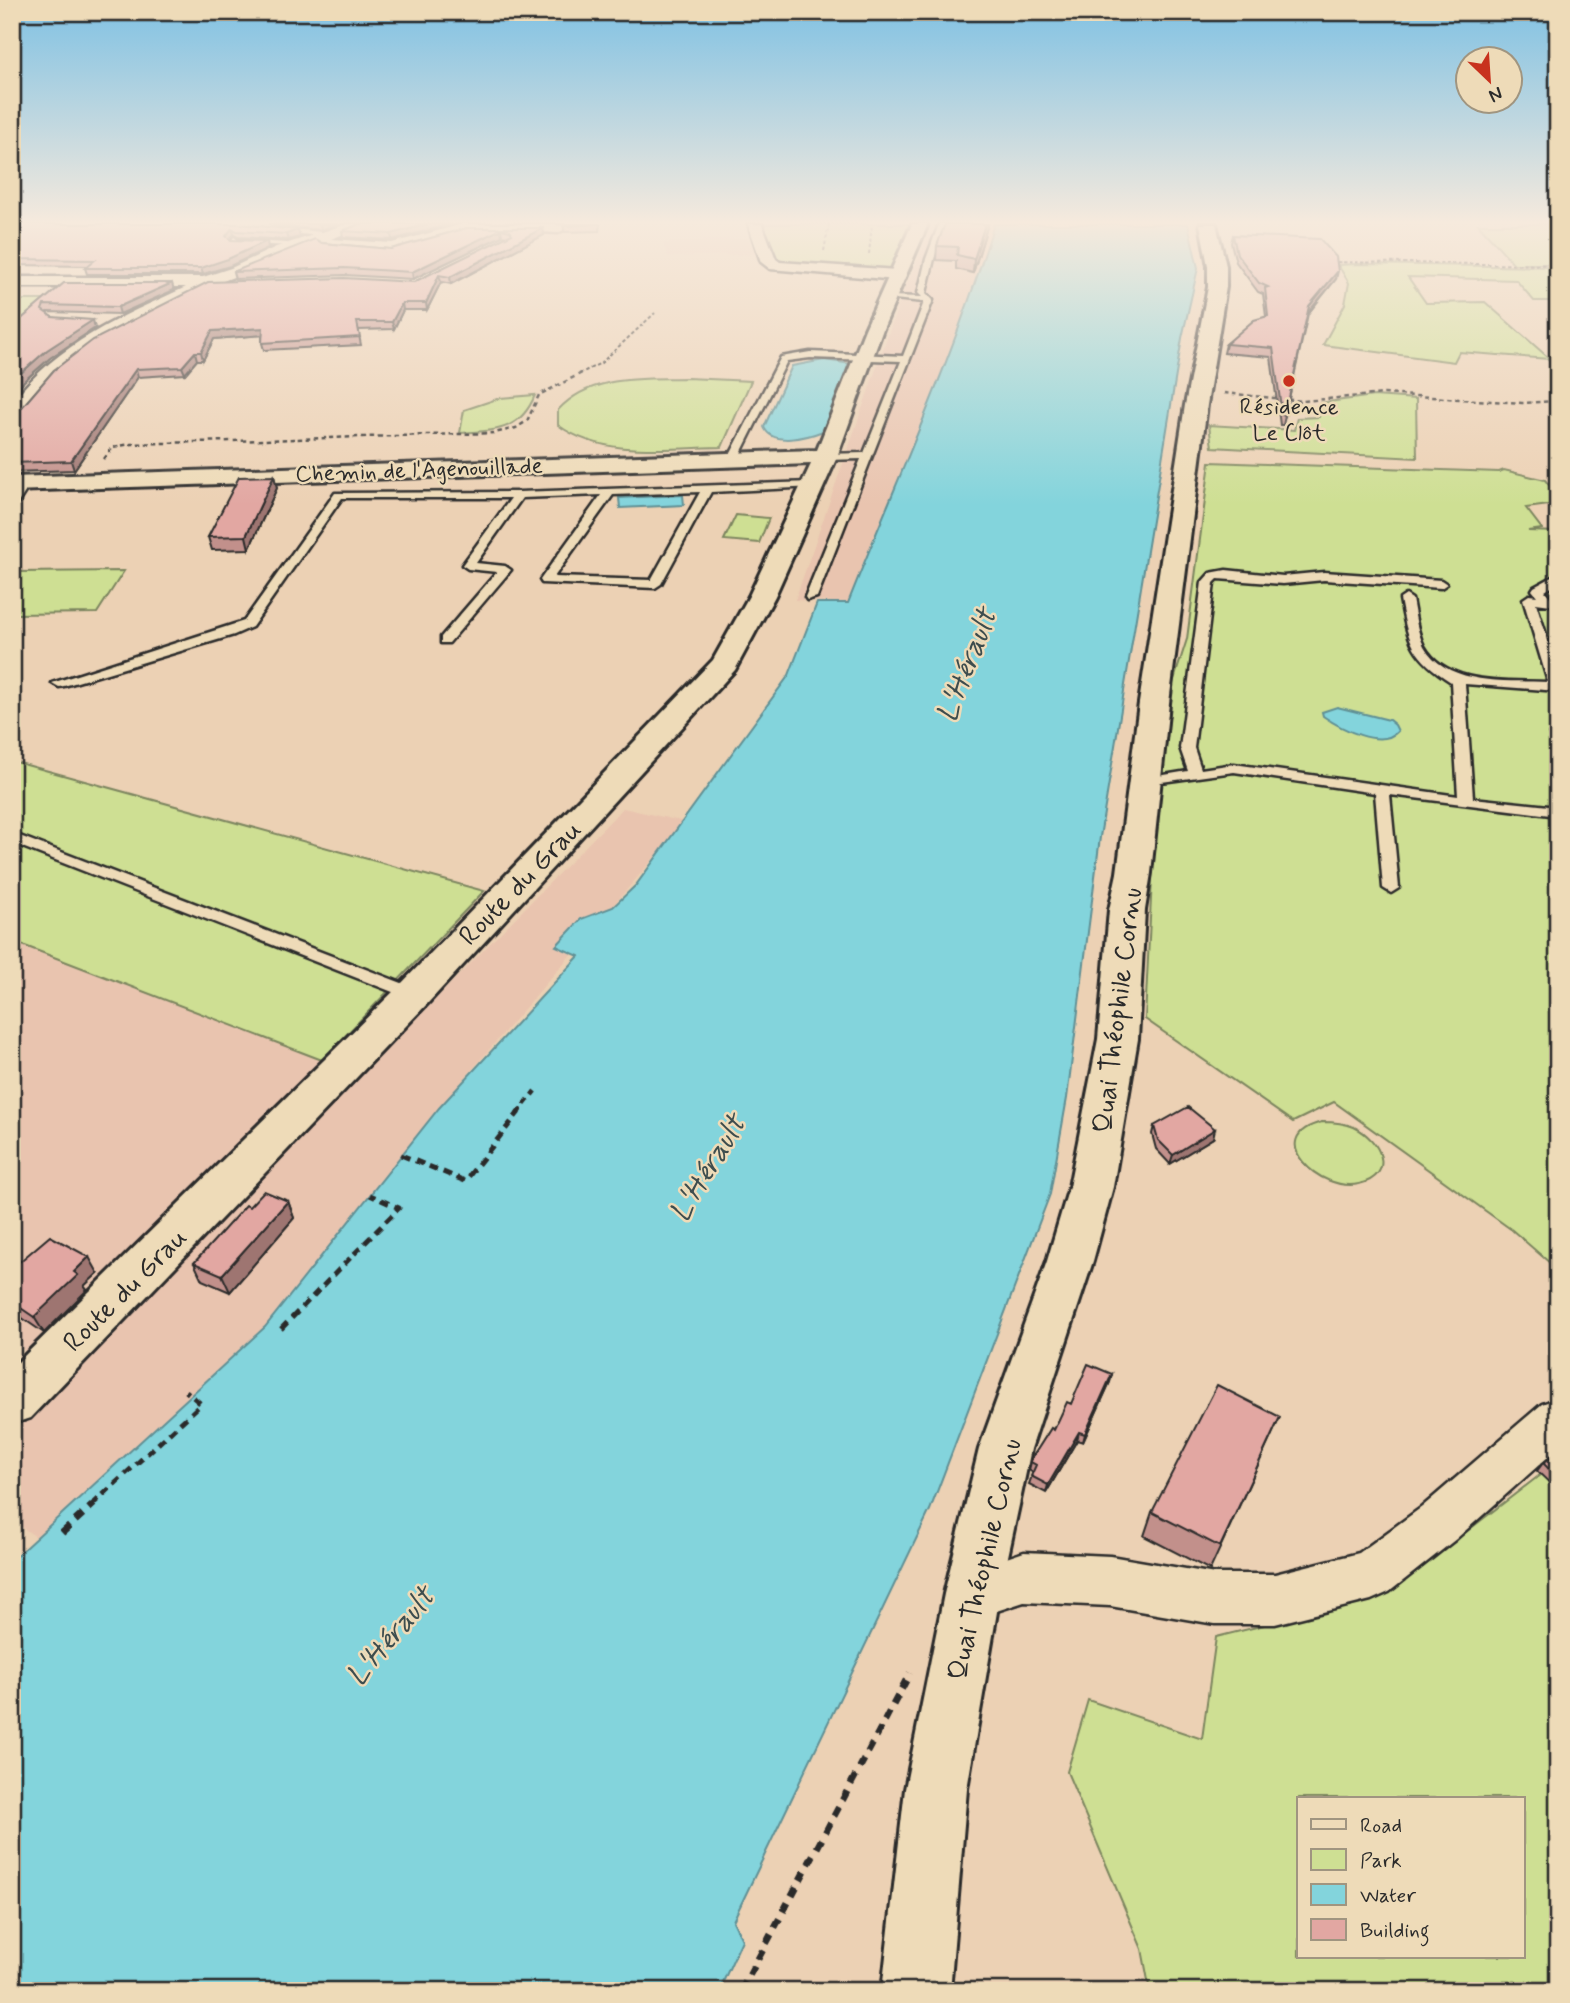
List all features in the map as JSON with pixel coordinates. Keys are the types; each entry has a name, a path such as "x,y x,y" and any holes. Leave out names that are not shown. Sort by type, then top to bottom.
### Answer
{"street":[{"path":"12,415 39,381 55,367 95,338 134,317"},
{"name":"Route du Grau","path":"12,1402 414,994 725,664 762,596 818,471 880,317"},
{"name":"Quai Théophile Cornu","path":"916,1991 936,1789 972,1594 1006,1449 1070,1261 1091,1188 1118,1039 1127,910 1154,703 1212,317"},
{"path":"89,320 125,322"},
{"name":"Chemin de l'Agenouillade","path":"19,484 733,459 818,471"},
{"path":"972,1594 1024,1577 1111,1581 1215,1599 1275,1599 1371,1575 1439,1523 1558,1419"}],"lane":[{"path":"810,597 922,317"},
{"path":"733,459 784,359 810,355 906,359"},
{"path":"59,682 230,632 247,624 339,495 519,495 708,488 818,471 867,456"},
{"path":"12,504 19,484"},
{"path":"610,491 546,580 655,584 708,488"},
{"path":"445,640 505,570 468,565 519,495"},
{"path":"1196,774 1187,748 1208,582 1214,576 1283,580 1324,576 1441,584"},
{"path":"1553,601 1538,590 1558,578"},
{"path":"1405,599 1413,641 1432,665 1458,680 1541,687 1556,685 1529,599 1553,601"},
{"path":"1540,635 1558,645"},
{"path":"1458,680 1466,802"},
{"path":"1145,782 1245,769 1558,813"},
{"path":"1382,790 1391,888"},
{"path":"12,838 414,994"}],"path":[{"path":"89,480 113,447 131,444 442,436 494,433 516,428 527,421 539,395 601,363 650,317"},
{"path":"1200,390 1303,401 1384,394 1512,403 1558,401"},
{"path":"401,1155 465,1181 536,1091"},
{"path":"281,1329 399,1208 370,1195"},
{"path":"61,1533 201,1404 186,1391"},
{"path":"741,1991 910,1674 914,1661"}],"shaded area":[{"path":"894,317 963,317 848,603 795,600"},
{"path":"623,808 685,822 439,1108 265,1327 38,1538 12,1521 12,1364 25,1351 12,1342 12,942 322,1060 369,1067"}],"green space":[{"path":"12,317 31,317 12,336"},
{"path":"1338,317 1503,317 1550,359 1459,352 1454,362 1323,345"},
{"path":"635,379 751,381 722,447 616,447 576,435 558,425 558,410 571,398 601,384"},
{"path":"535,395 522,416 505,427 460,433 464,410 500,398"},
{"path":"1374,396 1416,399 1417,458 1212,447 1209,425 1294,430 1297,418 1319,417 1320,403"},
{"path":"1210,462 1499,472 1504,470 1545,480 1558,496 1558,507 1549,505 1526,508 1542,529 1528,531 1558,532 1558,1270 1512,1230 1334,1102 1293,1122 1145,1019 1153,858 1173,683 1187,639"},
{"path":"736,515 769,518 759,543 724,540"},
{"path":"124,571 97,613 12,614 12,576 15,572"},
{"path":"12,761 484,891 322,1060 12,941"},
{"path":"1322,1122 1354,1127 1372,1140 1381,1157 1381,1165 1371,1180 1344,1185 1328,1180 1303,1162 1297,1151 1297,1139 1304,1129"},
{"path":"1558,1461 1558,1991 1150,1991 1142,1949 1067,1772 1088,1700 1202,1739 1216,1637 1383,1596"}],"water":[{"name":"L'Hérault","path":"963,317 1187,317 1100,837 1067,1098 1050,1194 930,1510 733,1921 742,1940 719,1991 12,1991 12,1560 265,1327 439,1108 579,956 556,946 581,919 613,907 636,885 789,675 817,603 848,603"},
{"path":"824,360 852,364 823,431 791,439 774,437 768,433 764,427 792,366"},
{"path":"683,495 684,505 620,508 619,498"},
{"path":"1337,707 1389,720 1398,731 1382,738 1360,735 1323,716 1322,712"}],"building":[{"path":"23,317 93,320 47,350 21,373 12,386 12,327"},
{"path":"138,317 394,317 392,322 357,322 360,337 262,343 263,328 212,331 201,352 195,352 182,367 136,369 71,461 12,463 12,414 18,412 54,370 93,340"},
{"path":"1306,317 1285,416 1282,415 1273,348 1226,344 1254,320"},
{"path":"274,476 246,536 208,537 239,477"},
{"path":"1188,1107 1215,1129 1173,1155 1158,1140 1154,1126"},
{"path":"264,1191 288,1201 222,1275 194,1263 246,1205 249,1207"},
{"path":"50,1236 89,1257 74,1272 78,1275 34,1317 12,1302 12,1259 17,1264"},
{"path":"1088,1364 1112,1374 1085,1434 1079,1432 1048,1485 1031,1476 1036,1465 1031,1462 1032,1458 1051,1428 1054,1430 1067,1402 1071,1404"},
{"path":"1217,1385 1280,1417 1220,1547 1152,1512"},
{"path":"1558,1453 1558,1478 1543,1463"},
{"path":"1122,1984 1125,1991 1100,1991"}],"place":[{"name":"Résidence Le Clôt","path":"1289,381"}]}
